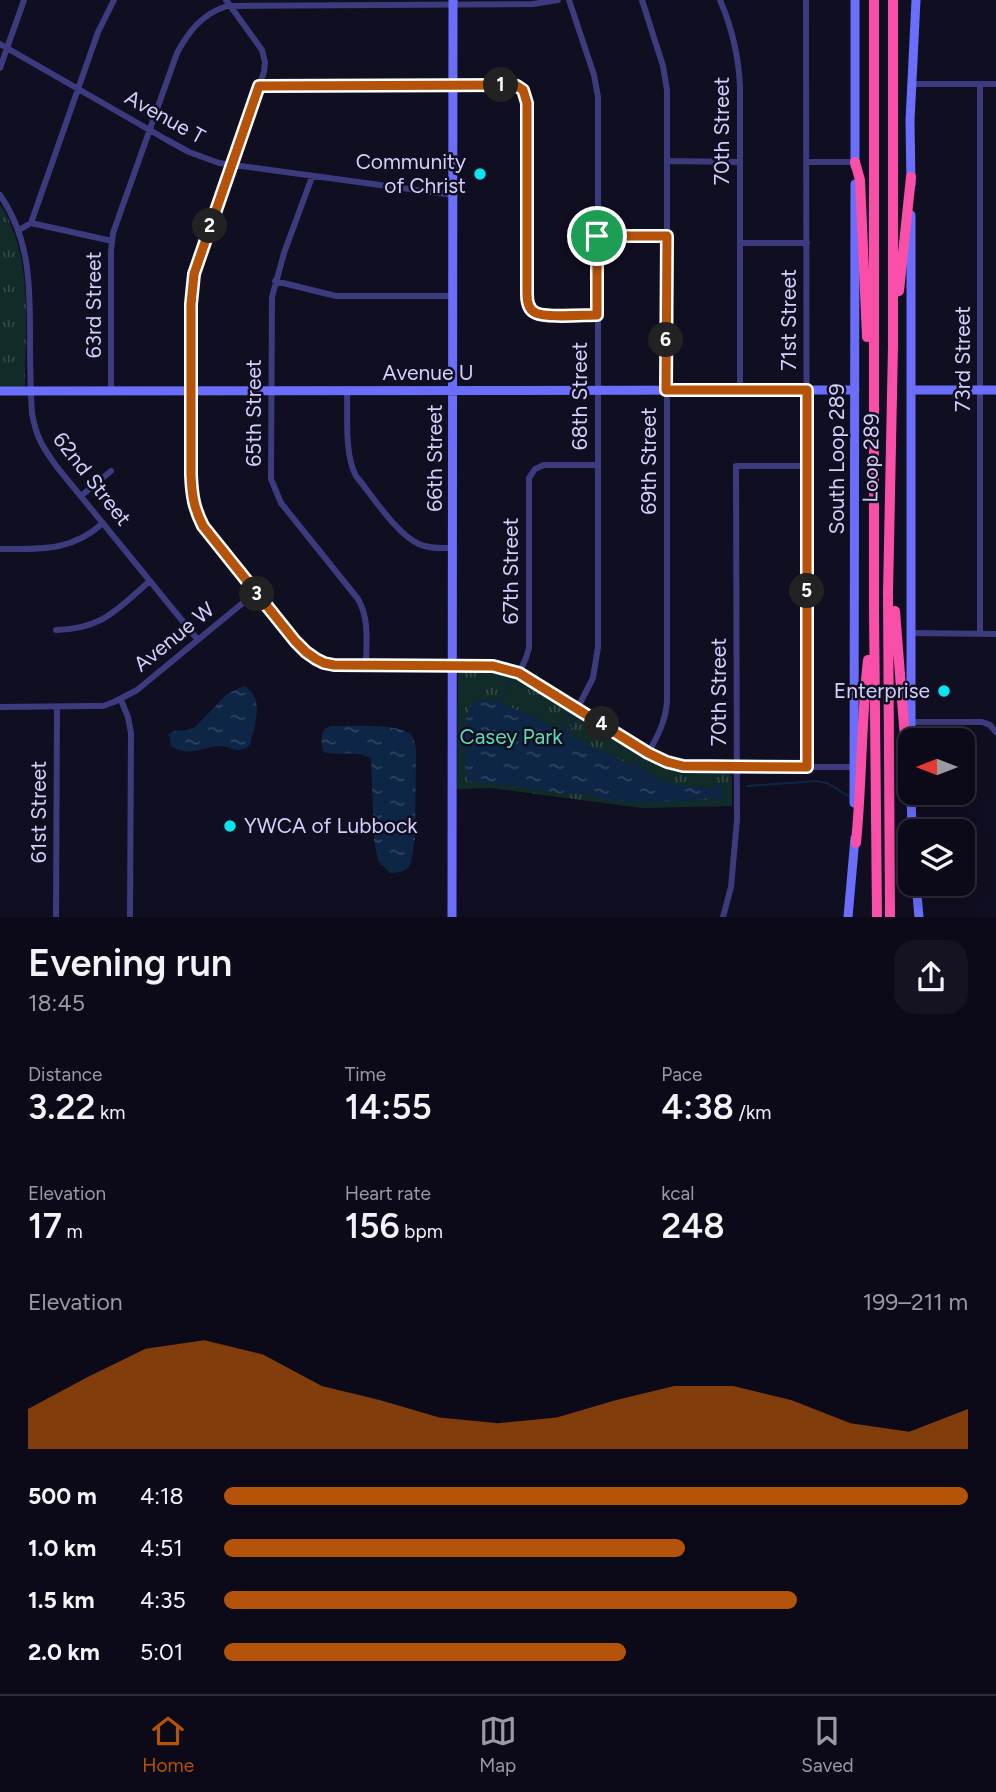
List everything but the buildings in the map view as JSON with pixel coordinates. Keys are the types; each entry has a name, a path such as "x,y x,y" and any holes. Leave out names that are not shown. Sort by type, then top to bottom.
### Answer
{"highway":[{"name":"Loop 289","path":"874,0 877,917"},
{"name":"Loop 289","path":"890,917 888,593 893,346 893,0"},
{"path":"855,162 860,180 874,469"},
{"path":"893,346 911,177"},
{"path":"888,593 894,606 904,728"},
{"path":"856,843 863,716 874,608"}],"street":[{"path":"0,68 24,0"},
{"path":"19,230 31,223 98,32 114,0"},
{"path":"228,3 533,4 558,0"},
{"name":"68th Street","path":"569,0 597,89 597,657 590,685 577,709"},
{"name":"69th Street","path":"642,0 666,81 667,162 666,708 660,732 648,753"},
{"name":"70th Street","path":"720,0 739,65 740,390"},
{"name":"71st Street","path":"806,0 807,767"},
{"name":"South Loop 289","path":"848,917 856,843 855,0"},
{"path":"911,728 911,84 916,0"},
{"name":"66th Street","path":"452,917 453,2"},
{"path":"228,3 264,54 264,72 194,274 191,304 192,497 195,511 203,526 256,592 306,652 324,663 366,666 493,666 519,673 648,753 672,764 854,767"},
{"name":"63rd Street","path":"111,391 112,241 177,53 188,33 206,16 228,3"},
{"name":"Avenue T","path":"0,44 149,130 205,159 312,177 453,195"},
{"path":"911,84 996,85"},
{"path":"259,86 511,85 523,90 527,103 528,306 533,312 545,315 597,315"},
{"name":"73rd Street","path":"980,85 980,634"},
{"path":"667,162 740,162"},
{"path":"807,162 855,162"},
{"name":"65th Street","path":"312,177 275,281 272,297 271,479 282,503 363,608 366,616 366,666"},
{"name":"62nd Street","path":"0,195 19,230 25,249 29,275 30,391 33,422 42,446 198,640"},
{"path":"31,223 112,241"},
{"path":"597,236 667,236"},
{"path":"740,243 807,243"},
{"path":"275,281 336,296 453,296"},
{"name":"Avenue U","path":"0,391 855,390"},
{"path":"911,390 996,390"},
{"path":"346,391 348,449 356,476 408,538 430,548 452,548"},
{"name":"67th Street","path":"519,673 529,648 528,484 531,474 535,469 548,465 597,465"},
{"name":"70th Street","path":"723,917 731,887 736,835 736,466 807,466"},
{"path":"81,496 111,471"},
{"path":"0,549 60,547 76,542 103,523"},
{"path":"56,630 82,628 99,622 150,581"},
{"name":"Avenue W","path":"0,707 103,706 121,700 137,690 256,592"},
{"path":"911,633 996,634"},
{"path":"121,700 131,733 130,917"},
{"name":"61st Street","path":"56,917 57,707"},
{"path":"911,722 982,722 990,725 996,732"},
{"path":"917,896 919,917"}],"green space":[{"path":"0,204 11,224 23,268 26,315 23,388 0,388"},
{"name":"Casey Park","path":"464,670 485,670 518,678 663,766 683,771 729,772 732,777 732,806 642,808 491,788 457,789 458,675"}],"water":[{"path":"244,686 251,691 257,705 250,745 241,750 219,746 189,752 171,746 169,734 195,727 227,694"},
{"path":"481,699 498,702 501,700 503,704 550,726 561,726 586,744 630,765 637,764 640,769 658,779 712,788 719,784 723,800 710,797 697,801 630,802 597,798 585,793 556,793 467,781 464,742 466,720 471,705"},
{"path":"331,726 395,728 404,730 413,737 416,750 415,839 411,863 405,870 390,873 378,861 374,839 371,759 360,754 324,752 321,744 323,732"}],"waterway":[{"path":"501,700 511,676"},
{"path":"561,726 571,711"},
{"path":"569,731 578,715"},
{"path":"637,764 642,754"},
{"path":"644,769 650,759"},
{"path":"747,786 816,781 827,783 850,797"}],"place":[{"name":"Community of Christ","path":"480,174"},
{"name":"Enterprise","path":"944,691"},
{"name":"YWCA of Lubbock","path":"230,826"}],"route":[{"path":"259,86 517,86 523,90 527,103 527,301 533,312 545,315 597,315 597,236 667,236 666,390 807,390 807,767 672,764 648,753 519,673 502,667 354,666 324,663 306,652 295,641 203,526 195,511 191,475 191,304 194,274 259,86"}]}
